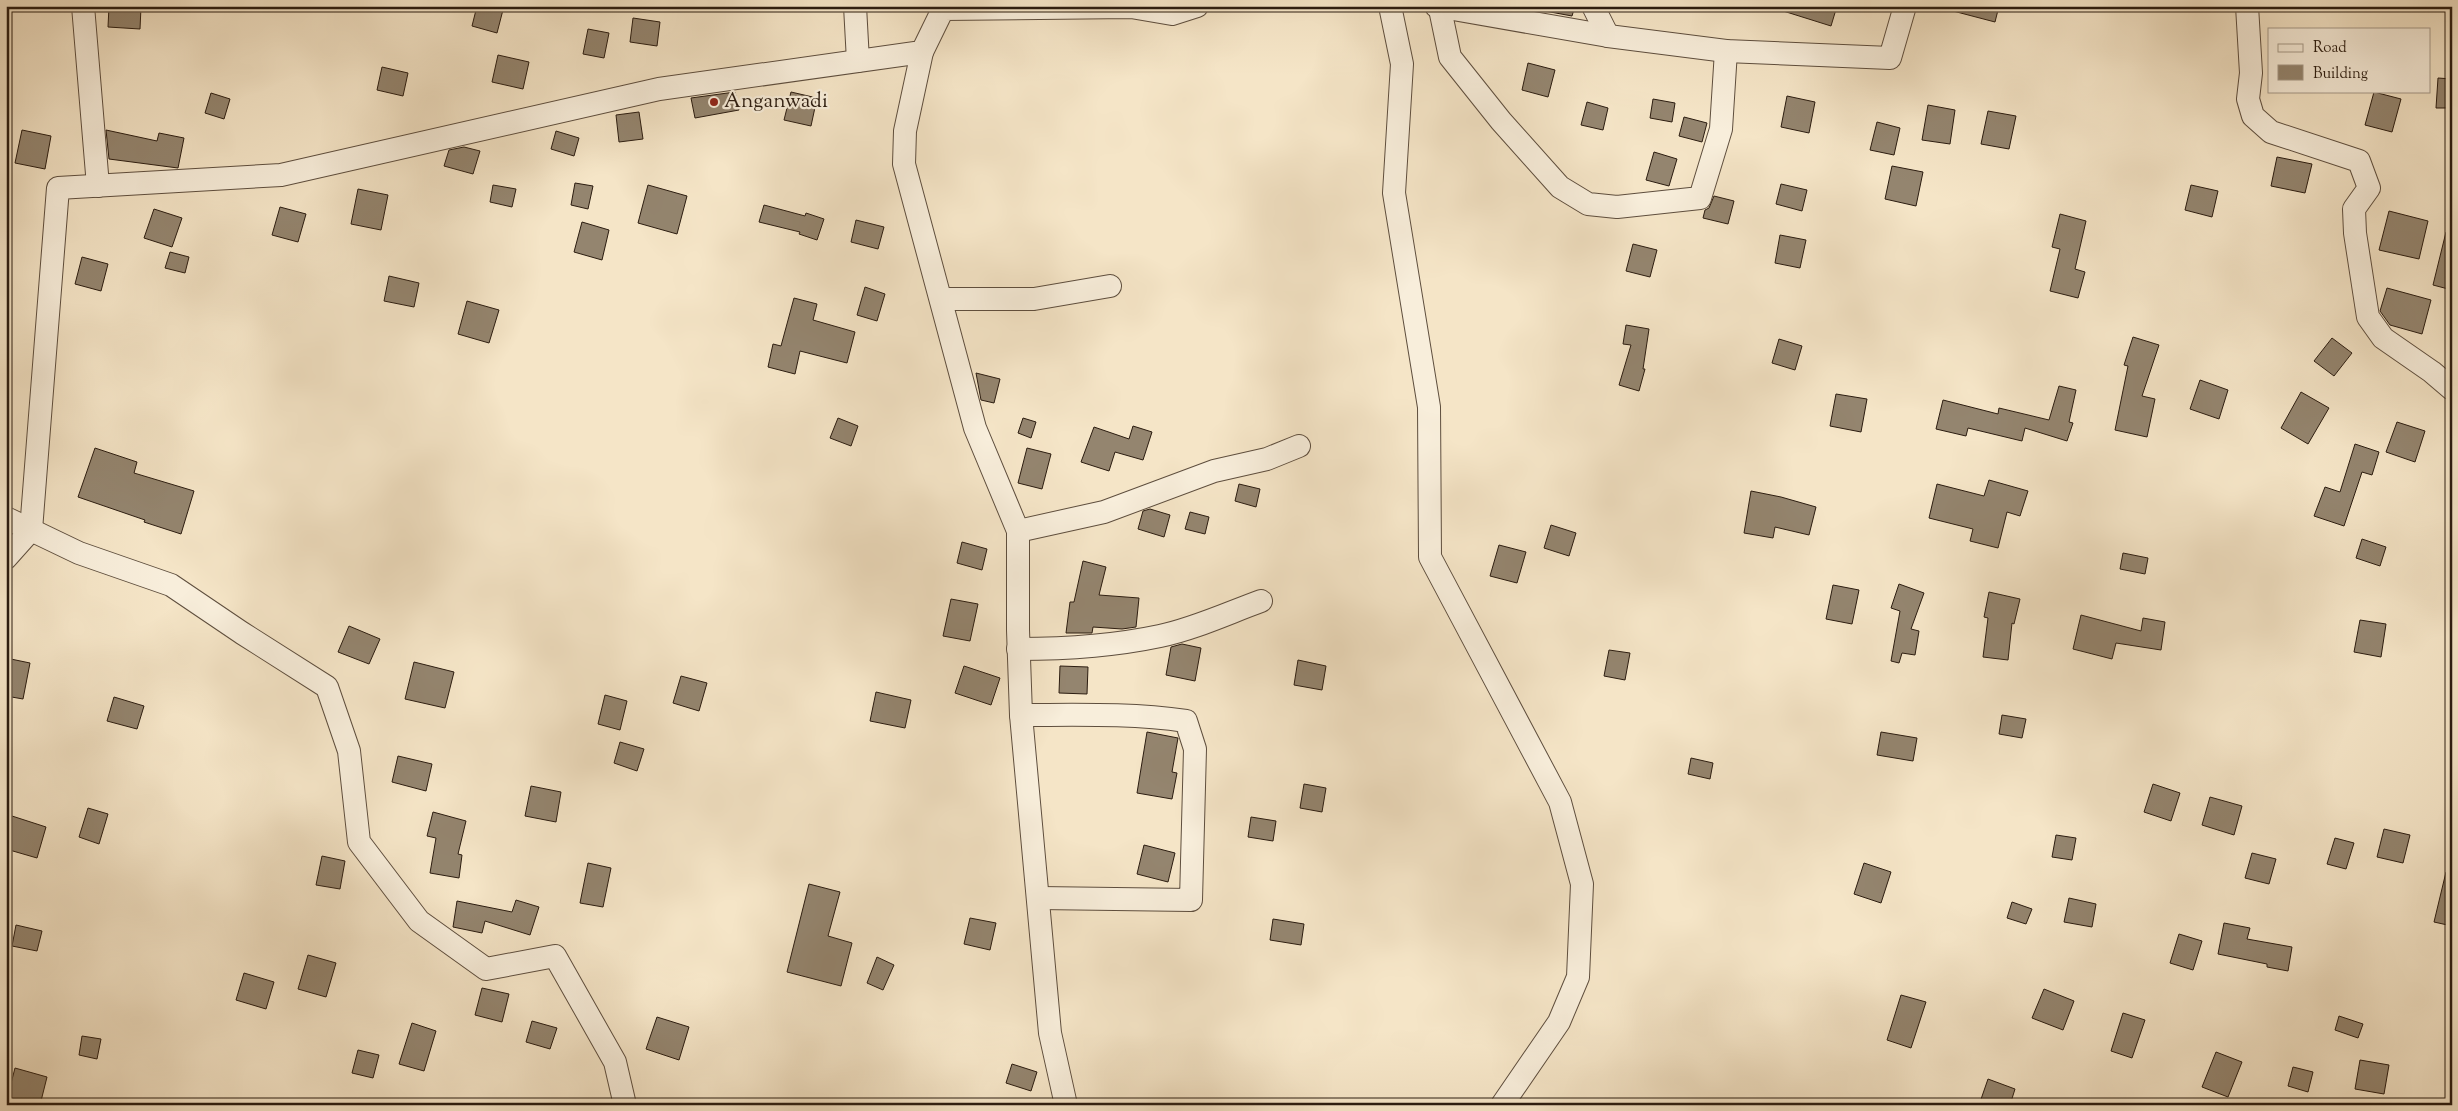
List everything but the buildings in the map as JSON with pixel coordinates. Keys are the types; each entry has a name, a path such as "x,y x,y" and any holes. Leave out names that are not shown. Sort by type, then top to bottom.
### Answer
{"street":[{"path":"83,6 98,186"},
{"path":"855,6 858,61"},
{"path":"1066,1105 1050,1033 1021,715 1018,649 1018,530 975,428 904,164 905,131 922,52 943,8 1131,7 1172,10 1197,6"},
{"path":"1390,6 1402,64 1394,193 1429,407 1430,557 1560,802 1582,884 1578,977 1559,1022 1502,1105"},
{"path":"1592,6 1608,36"},
{"path":"1726,51 1721,129 1700,198 1617,207 1588,204 1560,187 1501,121 1450,57 1438,7 1608,36 1726,51 1890,58 1905,6"},
{"path":"2247,6 2251,73 2248,99 2253,116 2272,132 2359,161 2369,188 2354,209 2358,252 2368,317 2383,338 2432,372 2452,389"},
{"path":"6,558 31,530 58,188 281,174 659,89 922,52"},
{"path":"941,299 1034,299 1110,286"},
{"path":"1018,530 1104,512 1214,471 1267,459 1299,446"},
{"path":"6,518 79,553 171,585 242,633 328,687 349,751 359,842 419,921 486,969 555,956 615,1062 625,1105"},
{"path":"1018,649 1064,649 1160,636 1197,625 1261,601"},
{"path":"1021,715 1093,714 1157,717 1186,721 1195,748 1191,900 1039,898"}],"place":[{"name":"Anganwadi","path":"714,102"}]}
